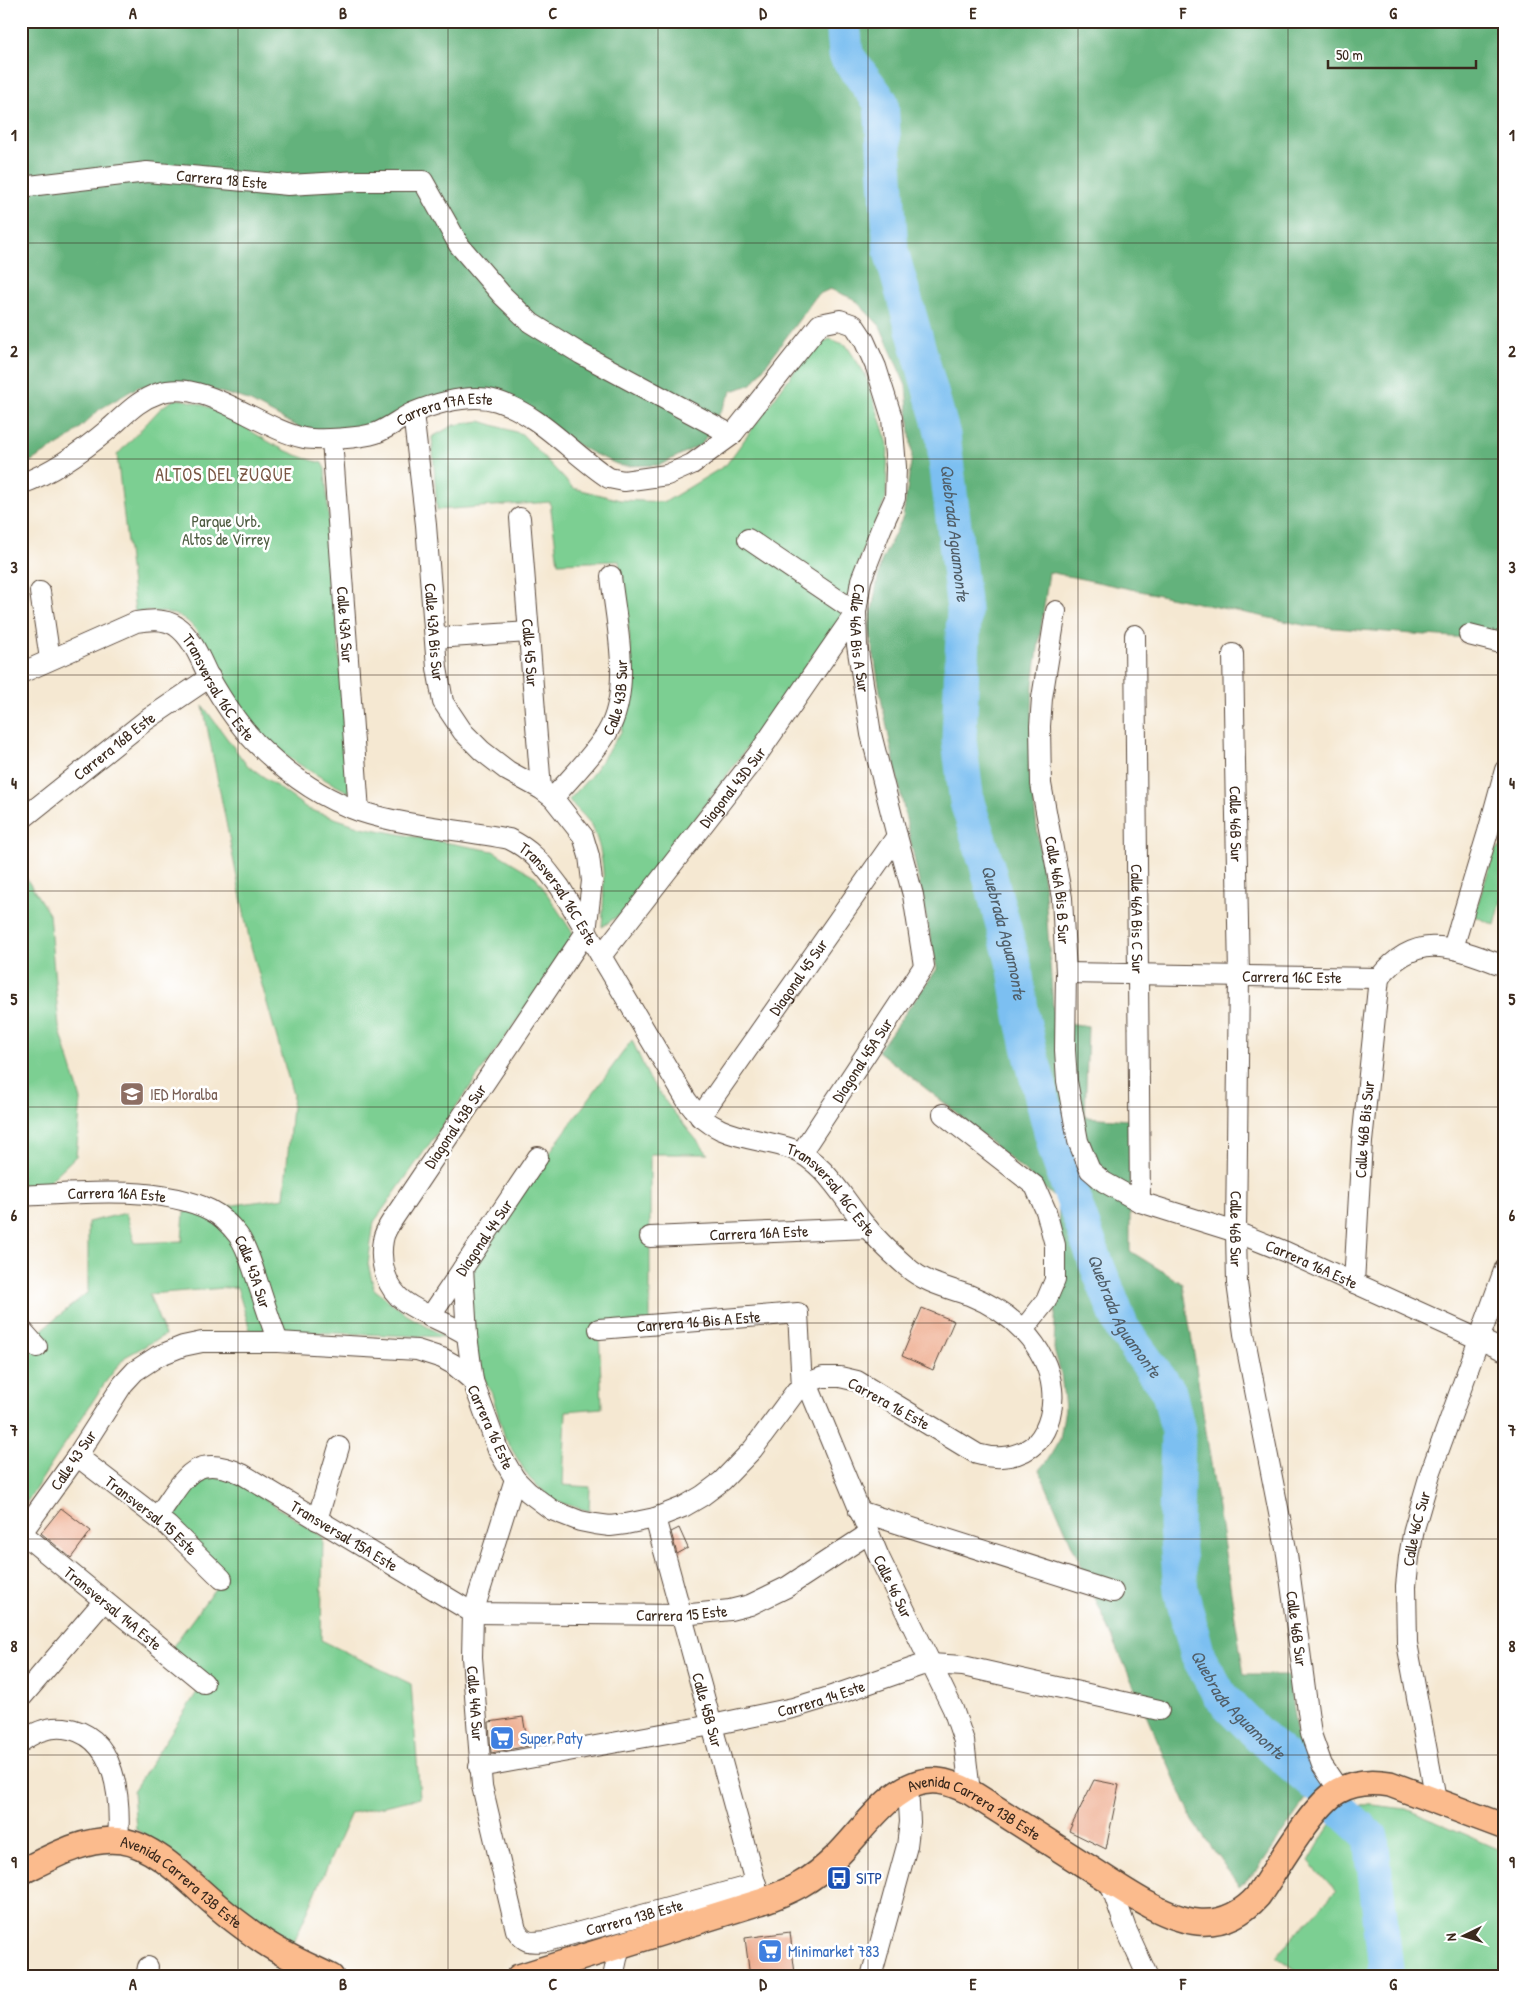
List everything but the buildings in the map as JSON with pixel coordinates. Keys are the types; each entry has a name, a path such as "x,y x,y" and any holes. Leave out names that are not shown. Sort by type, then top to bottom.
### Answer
{"main road":[{"name":"Avenida Carrera 13B Este","path":"518,1977 620,1946 758,1893 796,1888 820,1872 836,1858 890,1800 908,1786 921,1781 937,1780 970,1792 1160,1910 1186,1920 1199,1922 1212,1922 1238,1914 1249,1907 1320,1806 1339,1790"},
{"path":"1339,1790 1357,1784 1374,1782 1390,1784 1505,1828"},
{"name":"Avenida Carrera 13B Este","path":"21,1872 90,1843 118,1840 138,1846 151,1852 263,1941 315,1971 331,1977"}],"street":[{"name":"Carrera 18 Este","path":"21,187 147,172 288,185 359,181 423,181 459,245 502,295 531,323 581,354 732,435"},
{"name":"Calle 46A Bis A Sur","path":"820,324 840,320 854,325 864,340 876,367 892,418 896,467 895,498 881,528 862,580 856,612 857,645 871,734 914,895 924,966"},
{"name":"Carrera 17A Este","path":"21,484 77,454 110,428 139,401 161,392 187,391 211,397 273,427 305,438 332,439 375,434 413,413 450,401 476,398 496,401 521,411 609,478 624,481 667,475 692,464 732,435 820,324"},
{"name":"Calle 43A Bis Sur","path":"413,413 426,525 437,668 443,702 463,732 482,751 508,771 547,793"},
{"name":"Calle 43A Sur","path":"332,439 359,811"},
{"name":"Calle 45 Sur","path":"520,518 529,632 547,793"},
{"path":"748,539 856,612"},
{"name":"Calle 43B Sur","path":"547,793 606,734 616,713 620,684 620,664 611,576"},
{"path":"40,592 50,659"},
{"name":"Calle 46A Bis B Sur","path":"1056,611 1042,698 1041,784 1062,898 1066,973 1065,1050 1067,1081 1078,1141 1090,1170"},
{"name":"Diagonal 43D Sur","path":"601,956 758,754 856,612"},
{"name":"Transversal 16C Este","path":"21,673 136,622 161,620 176,626 188,637 234,717 254,741 275,760 311,787 337,802 359,811 388,819 509,839 525,846 538,857 560,886 687,1101 700,1118 719,1130 782,1146 801,1153 816,1164 868,1228 910,1270 944,1287 984,1302 1001,1312 1023,1330"},
{"path":"435,638 529,632"},
{"name":"Calle 46A Bis C Sur","path":"1135,635 1140,1202"},
{"path":"1469,635 1505,644"},
{"name":"Calle 46B Sur","path":"1233,654 1239,976 1237,1283 1244,1334 1287,1554 1311,1734 1322,1765 1339,1790"},
{"name":"Carrera 16B Este","path":"21,820 145,721 210,677"},
{"path":"1453,948 1496,835 1505,770"},
{"path":"547,793 583,836 589,856 592,881 586,932"},
{"name":"Diagonal 45 Sur","path":"700,1118 897,836"},
{"name":"Diagonal 43B Sur","path":"467,1335 450,1324 404,1302 386,1277 381,1258 383,1238 393,1219 586,932"},
{"path":"1379,978 1386,968 1406,954 1429,946 1453,948 1505,966"},
{"name":"Diagonal 45A Sur","path":"801,1153 924,966"},
{"name":"Carrera 16C Este","path":"1066,973 1379,978"},
{"name":"Calle 46B Bis Sur","path":"1354,1282 1362,1142 1379,978"},
{"path":"943,1114 1035,1186 1046,1212 1055,1246 1055,1280 1046,1301 1023,1330"},
{"name":"Diagonal 44 Sur","path":"430,1316 538,1157"},
{"name":"Carrera 16A Este","path":"1090,1170 1104,1182 1140,1202 1236,1232 1354,1282 1477,1340 1505,1351"},
{"name":"Carrera 16A Este","path":"21,1196 95,1192 159,1196 190,1202 212,1211"},
{"name":"Calle 43A Sur","path":"212,1211 239,1236 247,1251 278,1342"},
{"name":"Carrera 16A Este","path":"650,1237 868,1228"},
{"path":"463,1268 467,1335 473,1381"},
{"name":"Calle 46C Sur","path":"1436,1800 1407,1643 1406,1586 1414,1529 1421,1501 1477,1340 1505,1268"},
{"name":"Carrera 16 Bis A Este","path":"599,1329 798,1313"},
{"name":"Calle 46 Sur","path":"798,1313 805,1385 868,1534 953,1709 964,1741 970,1792"},
{"path":"21,1328 37,1347"},
{"name":"Carrera 16 Este","path":"124,1384 145,1363 183,1346 202,1342 221,1340 278,1342 417,1350 442,1358 453,1364 473,1381 498,1450 515,1479 539,1502 580,1522 610,1526 655,1518 689,1503 722,1481 753,1449 785,1403 805,1385 823,1377 832,1376 857,1382 977,1454 1003,1458 1020,1454 1034,1444 1045,1431 1052,1405 1051,1379 1042,1354 1023,1330"},
{"name":"Calle 43 Sur","path":"22,1534 124,1384"},
{"path":"317,1520 339,1447"},
{"name":"Transversal 15 Este","path":"76,1456 168,1526 222,1579"},
{"name":"Transversal 15A Este","path":"157,1518 193,1471 203,1466 214,1464 228,1468 242,1474 473,1613"},
{"name":"Calle 44A Sur","path":"515,1479 473,1613 472,1657 479,1767 516,1930"},
{"path":"859,1511 1113,1592"},
{"name":"Calle 45B Sur","path":"655,1518 758,1893"},
{"name":"Transversal 14A Este","path":"22,1534 204,1683"},
{"name":"Carrera 15 Este","path":"473,1613 682,1615 714,1612 750,1605 793,1583 868,1534"},
{"path":"21,1698 104,1601"},
{"name":"Carrera 14 Este","path":"479,1767 712,1725 810,1703 905,1670 931,1664 963,1666 1159,1710"},
{"path":"21,1742 30,1735 57,1727 74,1729 90,1737 100,1749 114,1776 120,1813 118,1840"},
{"path":"871,1977 906,1846 910,1822 908,1786"},
{"path":"1109,1880 1126,1929 1148,1977"},
{"name":"Carrera 13B Este","path":"516,1930 522,1938 530,1943 547,1941 758,1893"},
{"path":"613,1977 620,1946"}],"green space":[{"path":"21,21 1505,21 1505,641 1308,626 1049,572 1033,684 1030,772 1045,891 1054,1021 1088,1026 1085,1117 1130,1120 1130,1251 1183,1284 1244,1675 1288,1675 1297,1736 1321,1777 1258,1869 1239,1886 1193,1821 1039,1470 1049,1458 1060,1439 1065,1408 1061,1374 1054,1349 1059,1201 952,1109 878,1051 937,969 882,703 869,626 881,562 903,517 912,456 906,386 880,326 854,299 830,289 817,295 752,384 732,391 702,444 660,465 621,466 592,453 486,393 354,432 306,431 245,399 187,383 138,387 100,409 68,439 21,467"},
{"path":"830,339 846,345 865,374 888,444 886,498 862,552 842,616 633,905 602,927 603,876 597,839 590,823 569,800 590,777 621,732 632,683 629,631 619,561 558,563 550,502 437,510 432,437 454,425 480,421 522,434 573,488 620,500 665,502 726,465 811,348"},
{"name":"Parque Urb. Altos de Virrey","path":"175,399 190,401 220,412 275,445 322,463 325,469 350,793 290,758 250,724 235,704 201,638 191,624 176,615 156,612 135,612 117,455 162,407"},
{"path":"203,706 246,764 308,809 361,827 493,851 536,877 576,938 374,1222 368,1264 374,1289 407,1315 445,1337 250,1330 237,1287 149,1294 165,1335 125,1357 104,1384 21,1511 21,1347 88,1292 88,1222 126,1213 135,1243 182,1241 184,1212 284,1198 293,1095 250,943"},
{"path":"1505,847 1505,886 1495,925 1474,916 1495,850"},
{"path":"21,870 49,914 59,1027 81,1100 76,1156 37,1193 21,1192"},
{"path":"632,1040 649,1078 668,1105 708,1154 650,1154 650,1324 599,1329 602,1408 566,1411 563,1485 590,1487 589,1511 554,1501 529,1478 505,1438 492,1394 472,1354 464,1269"},
{"path":"209,1477 234,1479 323,1537 321,1640 411,1684 420,1798 351,1813 292,1946 216,1887 136,1829 133,1791 203,1683 168,1653 222,1579 168,1526 190,1486"},
{"path":"1373,1805 1406,1809 1505,1852 1505,1977 1304,1977 1276,1956 1336,1891 1309,1861 1333,1821 1346,1809 1353,1806"}],"waterway":[{"name":"Quebrada Aguamonte","path":"843,21 846,55 881,102 891,251 943,435 964,610 959,740 967,802 986,862 1015,969 1022,1016 1057,1154 1096,1263 1122,1328 1169,1392 1178,1430 1176,1526 1181,1591 1198,1656 1221,1697 1264,1740 1316,1785"},
{"name":"Quebrada Aguamonte","path":"1341,1810 1371,1838 1386,1969 1383,1977"}],"place":[{"name":"IED Moralba","path":"132,1094"},
{"name":"Super Paty","path":"502,1738"},
{"name":"SITP","path":"839,1878"},
{"name":"Minimarket 783","path":"770,1951"}],"district":[{"name":"ALTOS DEL ZUQUE","path":"224,475"}]}
